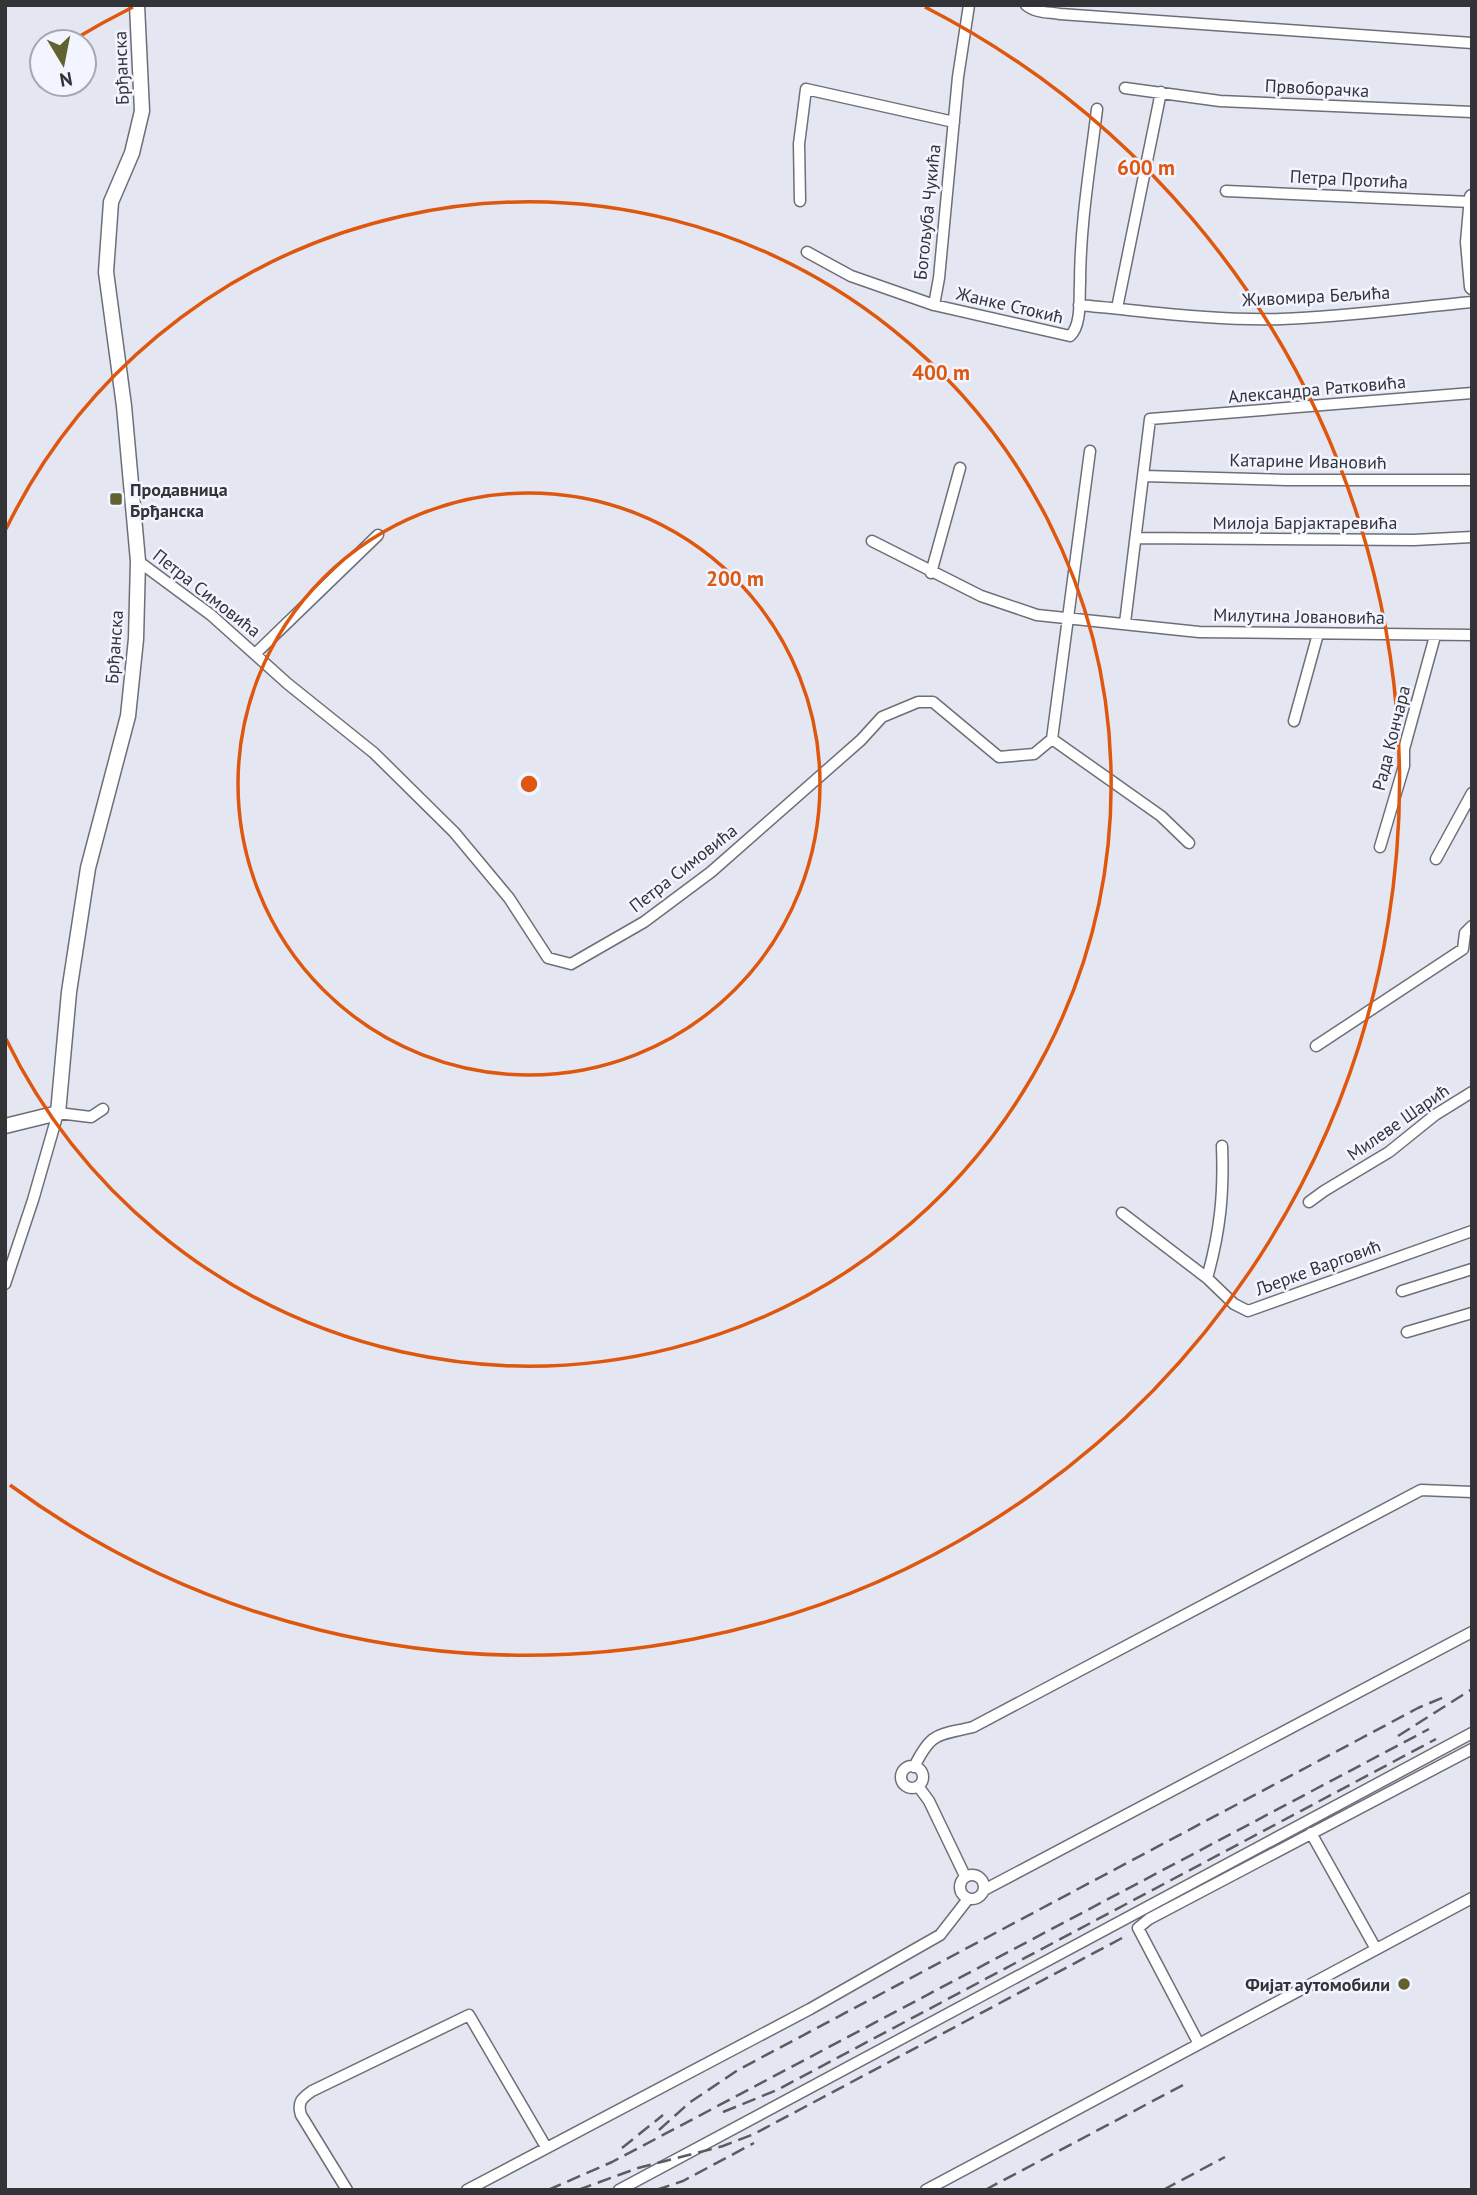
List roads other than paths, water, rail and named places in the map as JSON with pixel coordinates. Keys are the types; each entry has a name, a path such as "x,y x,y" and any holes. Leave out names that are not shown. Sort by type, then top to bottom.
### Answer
{"street":[{"name":"Брђанска","path":"5,1284 58,1113 69,992 88,868 128,716 136,639 138,561 124,406 106,272 111,202 132,153 142,111 137,5"},
{"name":"Богољуба Чукића","path":"934,305 939,278 958,77 969,5"},
{"path":"1026,5 1030,9 1060,14 1472,43"},
{"name":"Првоборачка","path":"1125,88 1220,101 1472,113"},
{"name":"Богољуба Чукића","path":"800,201 799,144 806,89 954,122"},
{"path":"1117,308 1161,92"},
{"name":"Жанке Стокић","path":"807,252 851,276 934,305 1070,336 1074,333 1079,305 1080,264 1097,109"},
{"name":"Петра Протића","path":"1226,191 1471,200"},
{"path":"1471,200 1468,242 1472,287"},
{"name":"Живомира Бељића","path":"1079,305 1238,319 1280,319 1472,302"},
{"name":"Александра Ратковића","path":"1144,476 1150,419 1472,393"},
{"path":"1090,451 1052,739 1161,816 1189,843"},
{"path":"931,573 960,468"},
{"path":"1125,623 1144,476"},
{"name":"Катарине Ивановић","path":"1144,476 1298,480 1472,480"},
{"path":"256,653 377,535"},
{"name":"Милоја Барјактаревића","path":"1137,538 1415,540 1472,537"},
{"name":"Милутина Јовановића","path":"872,541 981,596 1037,615 1199,632 1472,635"},
{"name":"Петра Симовића","path":"138,561 211,615 288,684 384,763 454,832 509,898 548,958 571,964 645,922 711,872 861,740 882,717 918,702 933,702 999,757 1034,754 1052,739"},
{"path":"1294,721 1318,634"},
{"name":"Рада Кончара","path":"1380,847 1404,766 1404,748 1435,636"},
{"path":"1436,859 1472,793"},
{"path":"1316,1046 1463,949 1465,933 1472,926"},
{"name":"Милеве Шарић","path":"1309,1202 1389,1152 1435,1115 1472,1092"},
{"path":"5,1126 58,1113 91,1116 103,1109"},
{"path":"1207,1278 1218,1238 1223,1198 1222,1146"},
{"name":"Љерке Варговић","path":"1122,1213 1207,1278 1234,1304 1248,1311 1472,1231"},
{"path":"1402,1292 1472,1269"},
{"path":"1407,1332 1472,1313"},
{"path":"918,1786 908,1787 902,1780 904,1770 914,1767 925,1744 934,1737 973,1727 1421,1490 1472,1492"},
{"path":"476,2188 546,2147 810,2009 940,1935 968,1899 979,1897 984,1890 1472,1632"},
{"path":"619,2190 1472,1733"},
{"path":"1199,2044 1138,1928 1149,1919 1472,1749"},
{"path":"914,1767 922,1773 918,1786"},
{"path":"918,1786 929,1801 965,1876"},
{"path":"1311,1833 1376,1949"},
{"path":"965,1876 978,1876 983,1882 984,1890"},
{"path":"965,1876 960,1882 960,1890 968,1899"},
{"path":"926,2190 1472,1898"},
{"path":"347,2190 301,2115 299,2106 302,2099 312,2091 469,2015 546,2147"}],"railway":[{"path":"1398,1736 1472,1689"},
{"path":"659,2130 689,2103 738,2070 1418,1708 1444,1697"},
{"path":"548,2190 612,2162 1429,1729"},
{"path":"723,2112 777,2090 1436,1739"},
{"path":"578,2190 638,2168 723,2146 754,2134 1122,1938"},
{"path":"985,2190 1183,2085"},
{"path":"622,2148 663,2115"},
{"path":"656,2190 683,2181 754,2143"},
{"path":"1163,2190 1225,2157"}],"place":[{"name":"Продавница Брђанска","path":"116,499"},
{"name":"Фијат аутомобили","path":"1404,1984"}]}
